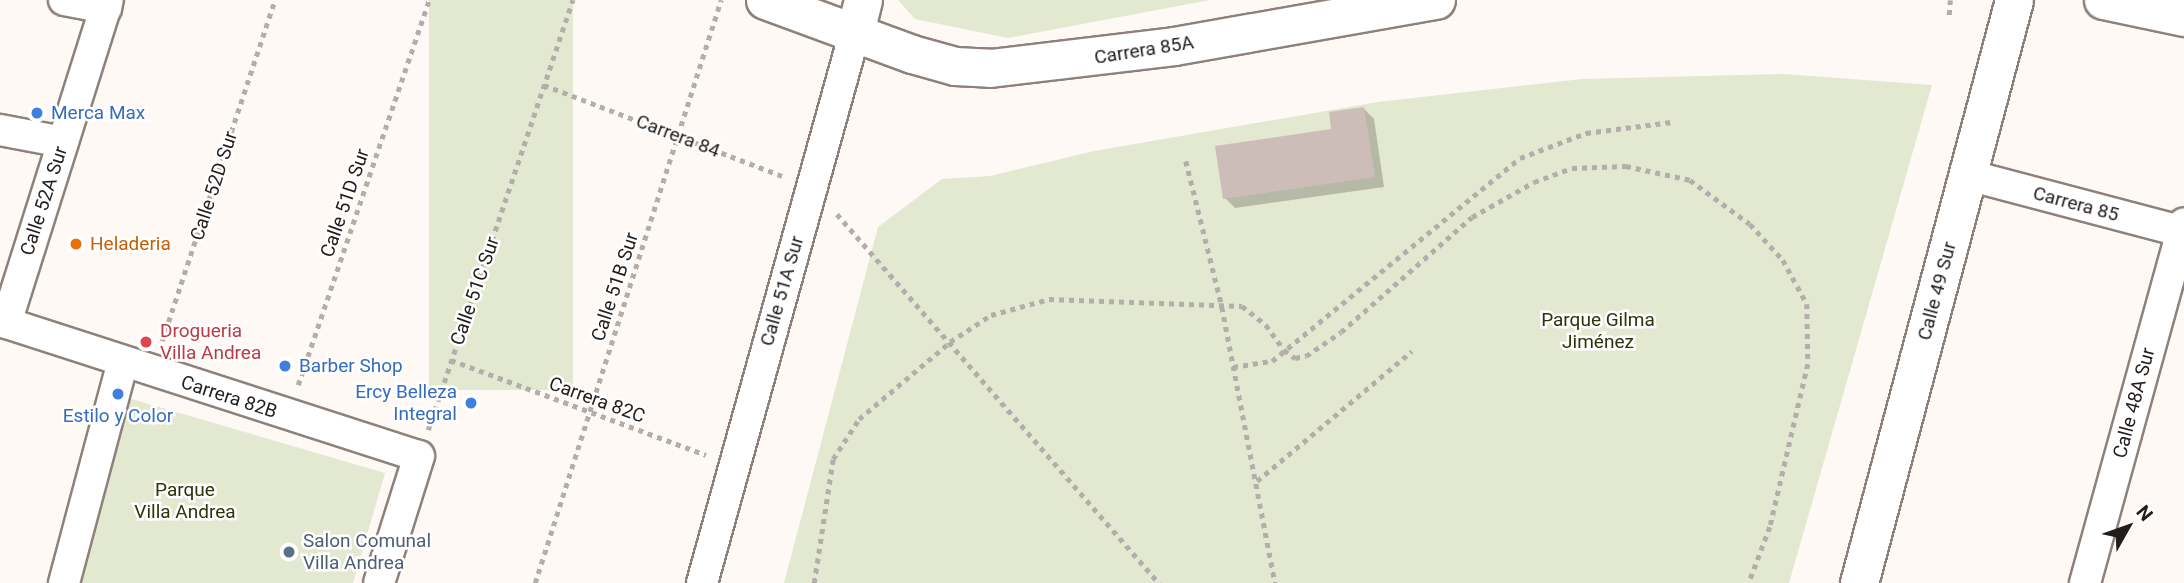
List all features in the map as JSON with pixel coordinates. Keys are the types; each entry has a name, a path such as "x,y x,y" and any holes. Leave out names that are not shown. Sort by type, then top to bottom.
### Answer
{"street":[{"path":"64,0 107,4"},
{"path":"765,0 859,16"},
{"name":"Carrera 85A","path":"859,16 920,57 990,68 1162,47 1436,0"},
{"name":"Calle 49 Sur","path":"1859,583 2014,0"},
{"path":"2103,0 2184,17"},
{"name":"Calle 52A Sur","path":"3,322 107,4"},
{"name":"Calle 51A Sur","path":"702,583 859,16"},
{"path":"0,130 63,142"},
{"name":"Carrera 85","path":"1968,175 2183,229"},
{"name":"Calle 48A Sur","path":"2085,583 2183,229"},
{"name":"Carrera 82B","path":"3,322 287,416 419,456"},
{"path":"64,583 123,362"},
{"path":"379,583 419,456"}],"path":[{"name":"Calle 52D Sur","path":"152,371 275,0"},
{"name":"Calle 51D Sur","path":"287,416 429,0"},
{"name":"Calle 51C Sur","path":"419,456 573,0"},
{"name":"Calle 51B Sur","path":"535,583 721,0"},
{"path":"1950,0 1950,15"},
{"name":"Carrera 84","path":"544,85 811,187"},
{"path":"1233,367 1252,367 1284,351 1520,158 1586,133 1671,122"},
{"path":"1186,161 1222,307 1275,583"},
{"path":"814,583 834,459 859,419 950,342 991,315 1049,299 1242,306 1252,312 1284,351 1295,358 1318,350 1472,217 1534,182 1572,168 1626,166 1690,180 1750,224 1783,260 1807,304 1808,364 1770,527 1749,583"},
{"path":"811,187 1159,583"},
{"path":"1257,481 1412,351"},
{"name":"Carrera 82C","path":"451,360 733,465"}],"green space":[{"path":"429,0 573,0 573,390 429,390"},
{"path":"898,0 1210,0 1008,38 915,19"},
{"name":"Parque Gilma Jiménez","path":"1784,74 1932,85 1789,583 784,583 878,227 942,179 990,176 1094,151 1378,102 1582,79"},
{"name":"Parque Villa Andrea","path":"128,398 385,473 353,583 75,583"}],"building":[{"path":"1364,107 1375,177 1223,199 1215,146 1331,129 1329,112"}],"place":[{"name":"Merca Max","path":"37,113"},
{"name":"Heladeria","path":"76,244"},
{"name":"Drogueria Villa Andrea","path":"146,342"},
{"name":"Barber Shop","path":"285,366"},
{"name":"Estilo y Color","path":"118,394"},
{"name":"Ercy Belleza Integral","path":"471,403"},
{"name":"Salon Comunal Villa Andrea","path":"289,552"}]}
